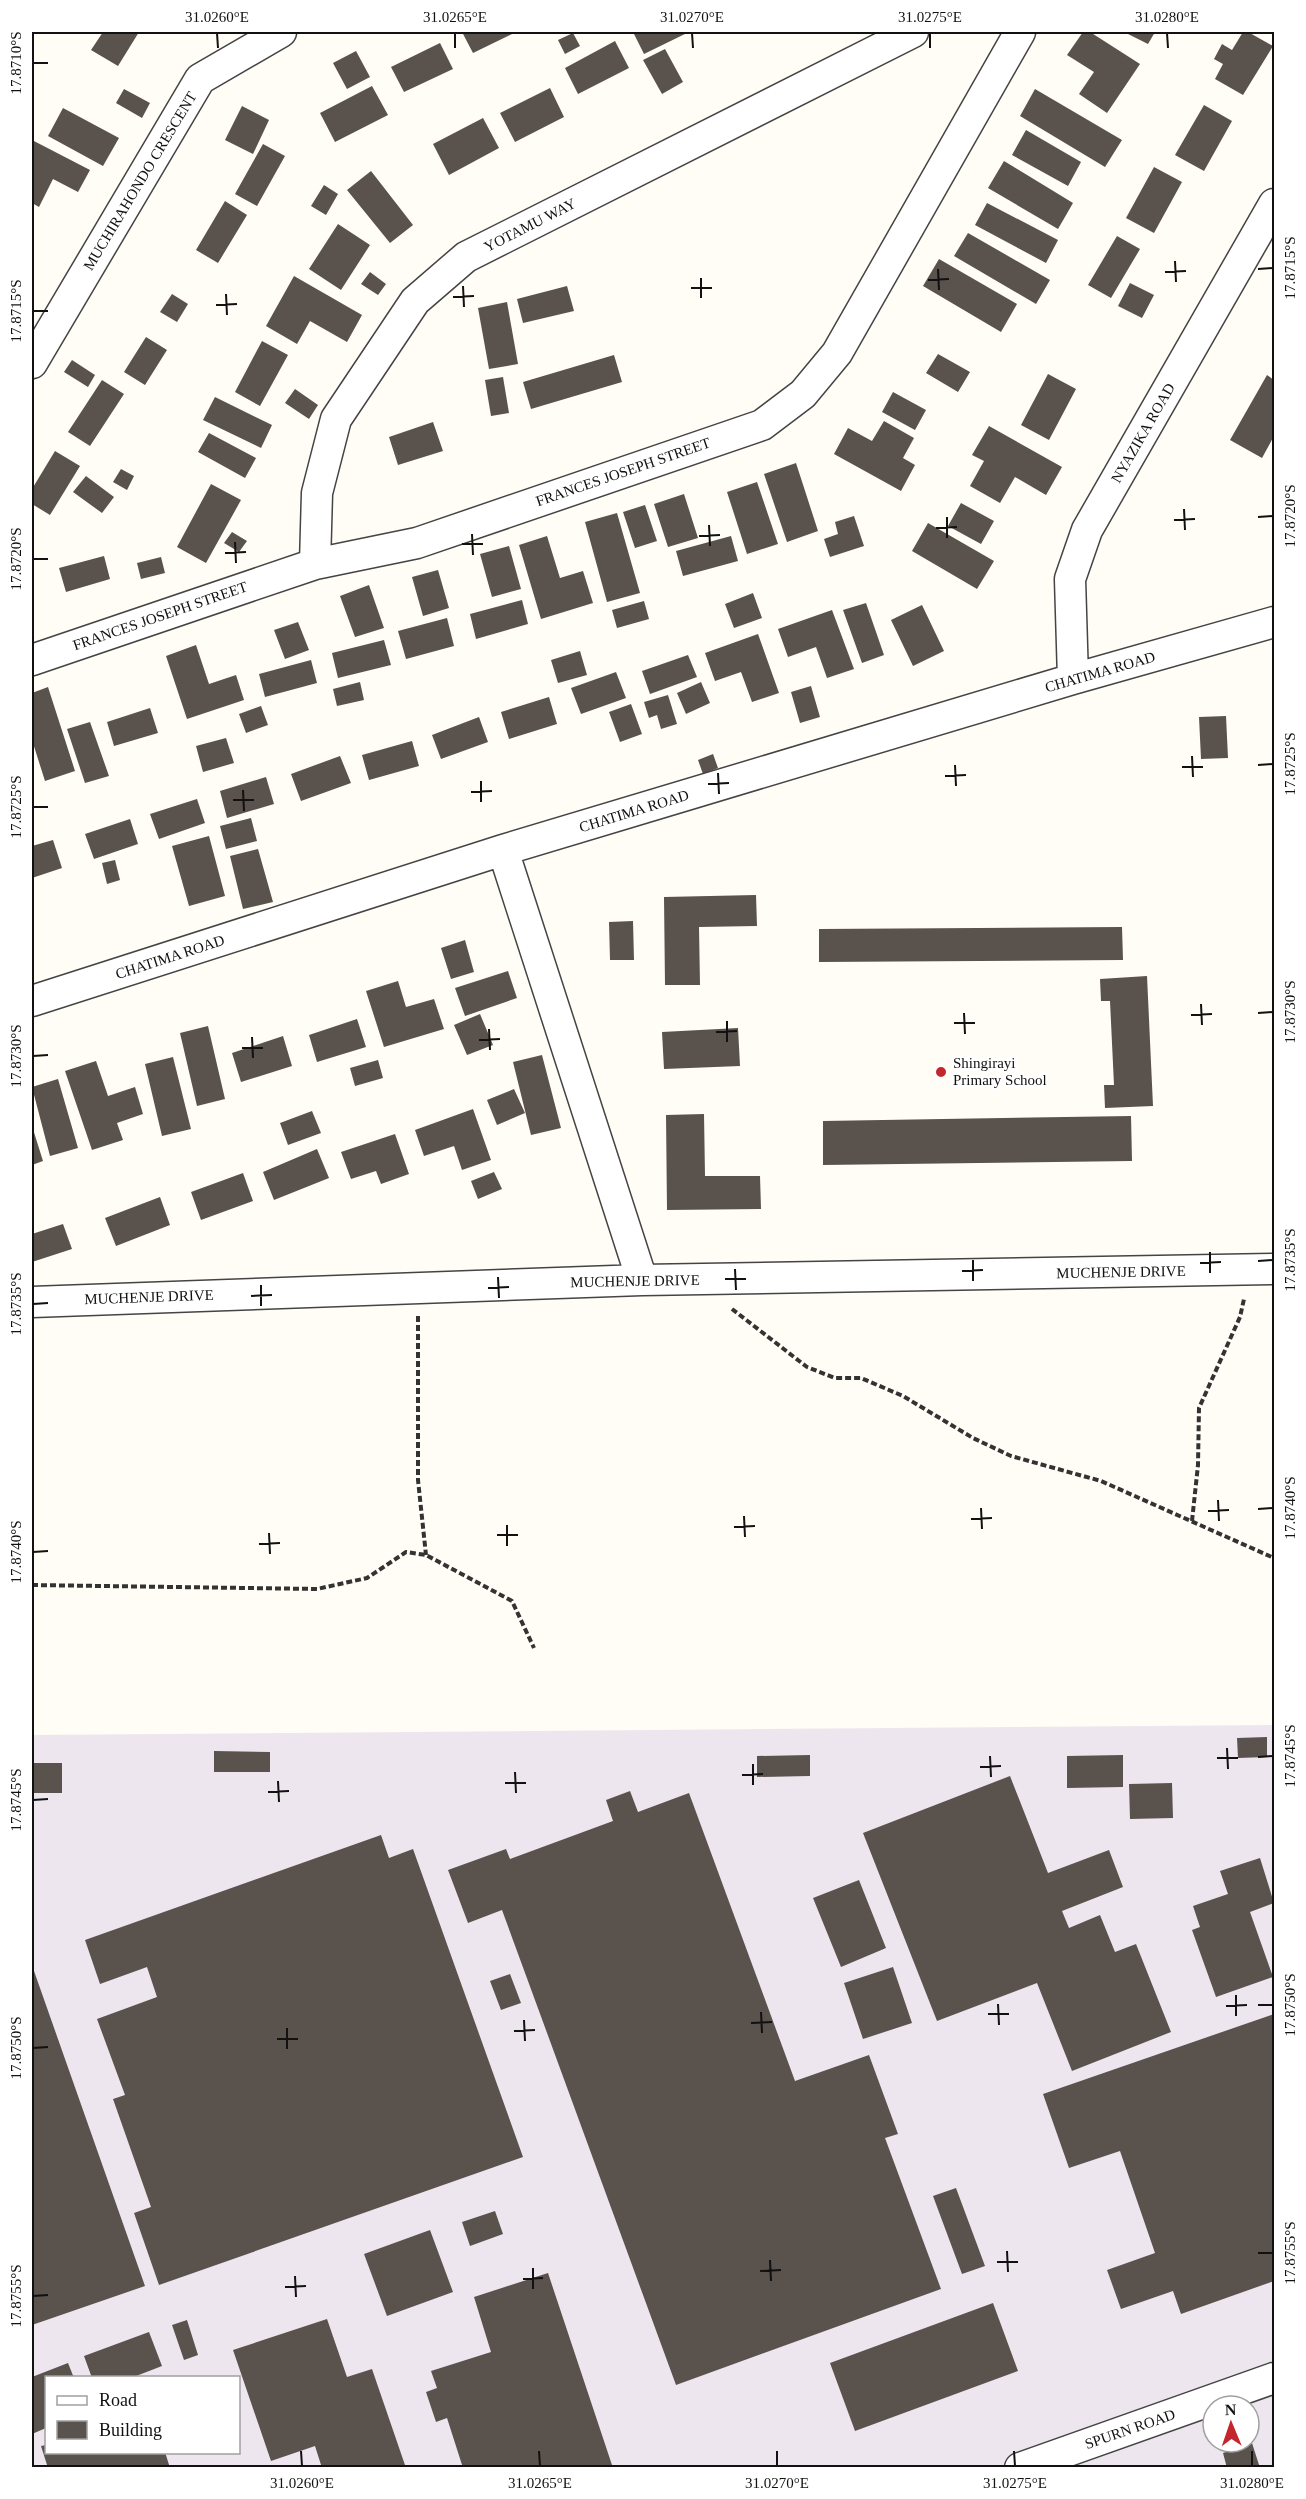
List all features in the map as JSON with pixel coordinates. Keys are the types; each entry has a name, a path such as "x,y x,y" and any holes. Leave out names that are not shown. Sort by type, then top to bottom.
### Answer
{"street":[{"name":"MUCHIRAHONDO CRESCENT","path":"32,363 200,79 281,32"},
{"name":"YOTAMU WAY","path":"315,564 317,493 336,419 415,301 466,256 913,32"},
{"name":"FRANCES JOSEPH STREET","path":"32,660 315,564 417,543 762,425 803,394 837,353 1020,32"},
{"name":"NYAZIKA ROAD","path":"1073,679 1070,579 1087,530 1275,204"},
{"name":"CHATIMA ROAD","path":"32,1001 503,850 1073,679 1275,622"},
{"path":"503,850 642,1280"},
{"name":"MUCHENJE DRIVE","path":"32,1302 642,1280 1262,1269"},
{"name":"SPURN ROAD","path":"1020,2468 1275,2378"}],"path":[{"path":"1192,1521 1198,1465 1199,1408 1208,1383 1262,1269"},
{"path":"711,1280 719,1299 807,1367 835,1378 861,1378 903,1396 973,1438 1011,1456 1101,1481 1275,1558"},
{"path":"419,1288 418,1480 426,1555"},
{"path":"32,1585 317,1589 367,1578 406,1552 426,1555 512,1601 534,1648"}],"shaded area":[{"path":"1274,1725 1274,2467 32,2467 32,1735"}],"building":[{"path":"103,32 139,32 118,66 91,50"},
{"path":"462,32 516,32 473,53"},
{"path":"633,32 689,32 644,54"},
{"path":"1083,32 1090,32 1140,64 1107,113 1079,94 1094,72 1067,55"},
{"path":"1124,32 1155,32 1148,44"},
{"path":"1243,32 1248,32 1273,46 1243,95 1215,79 1223,64 1214,59 1222,44 1232,50"},
{"path":"573,33 580,46 565,54 558,40"},
{"path":"615,41 629,68 578,94 565,68"},
{"path":"440,43 453,69 404,92 391,67"},
{"path":"665,49 683,82 662,94 643,60"},
{"path":"356,51 370,77 347,89 333,63"},
{"path":"372,86 388,115 335,142 320,113"},
{"path":"550,88 564,117 515,142 500,113"},
{"path":"124,89 150,103 142,118 116,103"},
{"path":"1035,89 1122,140 1105,167 1020,116"},
{"path":"1204,105 1232,121 1204,171 1175,155"},
{"path":"242,106 269,120 253,154 225,140"},
{"path":"63,108 119,138 103,166 48,136"},
{"path":"483,118 499,148 449,175 433,144"},
{"path":"1026,130 1081,162 1068,186 1012,155"},
{"path":"32,140 90,170 78,192 53,179 39,207 32,203"},
{"path":"263,144 285,156 257,206 235,194"},
{"path":"1004,161 1073,203 1058,229 988,188"},
{"path":"1154,167 1182,182 1154,233 1126,218"},
{"path":"371,171 413,225 390,243 347,190"},
{"path":"324,185 338,194 326,215 311,206"},
{"path":"225,201 247,215 218,263 196,250"},
{"path":"987,203 1058,240 1046,263 975,225"},
{"path":"338,224 370,245 341,290 309,269"},
{"path":"968,233 1050,280 1036,304 954,256"},
{"path":"1117,236 1140,249 1111,298 1088,285"},
{"path":"939,259 1017,304 1001,332 923,286"},
{"path":"370,272 386,284 378,295 361,284"},
{"path":"294,276 362,315 347,342 310,321 297,344 266,326"},
{"path":"1130,283 1154,295 1142,318 1118,306"},
{"path":"567,286 574,311 523,323 517,299"},
{"path":"172,294 188,304 177,322 160,312"},
{"path":"507,302 518,364 489,369 478,308"},
{"path":"146,337 167,350 145,385 124,372"},
{"path":"262,341 288,355 260,406 235,392"},
{"path":"938,354 970,372 958,392 926,373"},
{"path":"614,355 622,382 531,409 523,382"},
{"path":"72,360 95,375 88,387 64,372"},
{"path":"1048,374 1076,389 1049,440 1021,425"},
{"path":"1267,375 1274,380 1274,436 1262,458 1230,440"},
{"path":"503,377 509,413 491,416 485,380"},
{"path":"102,380 124,394 90,446 68,432"},
{"path":"295,389 318,405 309,419 285,403"},
{"path":"893,392 926,410 915,430 882,412"},
{"path":"215,397 272,425 261,448 203,420"},
{"path":"884,421 914,438 903,458 915,465 901,491 834,454 848,428 872,441"},
{"path":"433,422 443,451 398,465 389,437"},
{"path":"989,426 1062,467 1046,495 1015,477 1000,503 970,486 984,461 972,455"},
{"path":"209,433 256,458 245,478 198,452"},
{"path":"55,451 80,466 50,515 32,504 32,489"},
{"path":"796,463 818,531 787,542 764,474"},
{"path":"121,469 134,476 127,490 113,482"},
{"path":"86,476 114,497 102,513 73,492"},
{"path":"757,482 778,544 747,554 727,492"},
{"path":"211,484 241,500 206,563 177,547"},
{"path":"684,494 698,538 668,547 654,504"},
{"path":"961,503 994,521 981,544 948,526"},
{"path":"645,505 657,541 635,548 623,512"},
{"path":"617,513 640,593 607,602 585,522"},
{"path":"854,516 864,546 830,557 824,539 838,534 835,522"},
{"path":"928,523 994,561 977,589 912,551"},
{"path":"232,532 247,541 239,552 224,543"},
{"path":"547,536 560,578 583,571 593,603 541,619 519,545"},
{"path":"731,536 738,561 683,576 676,551"},
{"path":"509,546 521,589 492,597 480,554"},
{"path":"104,556 110,579 66,592 59,568"},
{"path":"161,557 165,573 141,579 137,563"},
{"path":"438,570 449,608 423,616 412,577"},
{"path":"369,585 384,628 355,637 340,596"},
{"path":"753,593 762,618 734,628 725,604"},
{"path":"522,600 528,624 476,639 470,614"},
{"path":"644,601 649,619 617,628 612,610"},
{"path":"866,603 884,655 862,663 843,610"},
{"path":"922,605 944,651 913,666 891,620"},
{"path":"832,610 854,669 827,678 816,647 788,657 778,629"},
{"path":"447,618 454,646 406,659 398,631"},
{"path":"298,622 309,650 285,659 274,630"},
{"path":"758,634 779,693 752,702 741,672 715,681 705,653"},
{"path":"384,640 391,665 338,678 332,653"},
{"path":"196,645 209,684 236,675 244,700 187,719 166,656"},
{"path":"580,651 587,675 558,683 551,660"},
{"path":"688,655 697,677 650,694 642,671"},
{"path":"311,660 317,683 265,697 259,674"},
{"path":"616,672 626,698 581,714 571,688"},
{"path":"360,682 364,700 337,706 333,689"},
{"path":"701,682 710,703 686,714 677,693"},
{"path":"811,686 820,717 800,723 791,692"},
{"path":"48,687 75,771 45,781 32,740 32,693"},
{"path":"668,695 677,724 661,729 657,715 649,718 644,702"},
{"path":"549,697 557,724 509,739 501,712"},
{"path":"631,704 642,734 620,742 609,712"},
{"path":"261,706 268,725 246,733 239,714"},
{"path":"150,708 158,733 114,746 107,722"},
{"path":"1226,716 1228,758 1201,759 1199,717"},
{"path":"479,717 488,742 441,759 432,735"},
{"path":"90,722 109,776 85,783 67,729"},
{"path":"226,738 234,763 203,772 196,746"},
{"path":"412,741 419,766 369,780 362,755"},
{"path":"713,754 718,768 703,774 698,760"},
{"path":"340,756 351,783 301,801 291,774"},
{"path":"266,777 274,804 227,818 220,791"},
{"path":"197,799 205,823 159,839 150,814"},
{"path":"251,818 257,841 226,849 220,826"},
{"path":"130,819 138,844 94,859 85,834"},
{"path":"209,836 225,896 189,906 172,846"},
{"path":"53,840 62,868 32,878 32,846"},
{"path":"258,849 273,902 243,909 230,856"},
{"path":"115,860 120,880 107,884 102,863"},
{"path":"756,895 757,926 699,927 700,985 665,985 664,897"},
{"path":"633,921 634,960 610,960 609,922"},
{"path":"1122,927 1123,960 819,962 819,929"},
{"path":"465,940 474,972 451,979 441,948"},
{"path":"508,971 517,998 465,1016 455,988"},
{"path":"1147,976 1153,1106 1105,1108 1104,1085 1114,1085 1110,1001 1101,1001 1100,979"},
{"path":"398,981 406,1007 434,999 444,1029 384,1047 366,991"},
{"path":"480,1014 493,1045 467,1055 454,1025"},
{"path":"357,1019 366,1047 317,1062 309,1035"},
{"path":"208,1026 225,1099 197,1106 180,1033"},
{"path":"738,1028 740,1066 664,1069 662,1032"},
{"path":"283,1036 292,1066 241,1082 232,1053"},
{"path":"542,1055 561,1128 531,1135 513,1062"},
{"path":"173,1057 191,1129 162,1136 145,1064"},
{"path":"378,1060 383,1078 355,1086 350,1068"},
{"path":"96,1061 108,1096 135,1087 143,1114 117,1123 123,1140 92,1150 65,1071"},
{"path":"58,1079 78,1148 50,1156 32,1087"},
{"path":"514,1089 525,1113 497,1125 487,1100"},
{"path":"473,1109 491,1160 462,1170 454,1146 424,1156 415,1130"},
{"path":"312,1111 321,1133 288,1145 280,1123"},
{"path":"704,1114 705,1176 760,1176 761,1209 667,1210 666,1115"},
{"path":"1131,1116 1132,1161 823,1165 823,1121"},
{"path":"32,1126 43,1161 32,1165"},
{"path":"395,1134 409,1174 381,1184 376,1171 351,1179 341,1152"},
{"path":"317,1149 329,1178 274,1200 263,1172"},
{"path":"494,1172 502,1189 478,1199 471,1181"},
{"path":"243,1173 253,1201 201,1220 191,1192"},
{"path":"160,1197 170,1225 116,1246 105,1218"},
{"path":"63,1224 72,1249 32,1262 32,1234"},
{"path":"1267,1737 1267,1757 1238,1758 1237,1738"},
{"path":"214,1751 270,1752 270,1772 214,1772"},
{"path":"810,1755 810,1776 757,1777 757,1756"},
{"path":"1123,1755 1123,1787 1067,1788 1067,1756"},
{"path":"32,1763 62,1763 62,1793 32,1793"},
{"path":"1010,1776 1048,1873 1109,1850 1123,1887 1062,1911 1069,1928 1100,1915 1115,1952 1136,1944 1171,2032 1072,2071 1037,1983 937,2021 863,1833"},
{"path":"1172,1783 1173,1818 1130,1819 1129,1784"},
{"path":"630,1791 638,1812 689,1793 795,2081 869,2055 898,2134 885,2138 941,2289 676,2385 502,1910 468,1923 448,1870 506,1849 510,1859 613,1821 606,1800"},
{"path":"381,1835 389,1858 413,1849 523,2157 159,2285 134,2213 151,2207 113,2099 125,2095 97,2019 157,1997 147,1967 100,1984 85,1940"},
{"path":"1260,1858 1274,1903 1250,1912 1273,1977 1216,1997 1192,1930 1200,1927 1193,1906 1228,1894 1220,1871"},
{"path":"859,1880 886,1948 841,1967 813,1898"},
{"path":"893,1967 912,2023 863,2039 844,1983"},
{"path":"34,1971 145,2286 32,2325 32,1972"},
{"path":"510,1974 521,2003 501,2010 490,1981"},
{"path":"1274,2014 1274,2281 1181,2314 1173,2291 1121,2309 1107,2270 1155,2253 1120,2151 1069,2168 1043,2094"},
{"path":"956,2188 985,2266 962,2274 933,2196"},
{"path":"495,2211 503,2234 470,2246 462,2222"},
{"path":"430,2230 453,2292 387,2316 364,2254"},
{"path":"548,2273 613,2468 463,2468 447,2418 436,2422 426,2392 437,2388 431,2371 491,2352 474,2297"},
{"path":"993,2303 1018,2371 855,2431 830,2363"},
{"path":"327,2319 347,2377 372,2369 406,2468 322,2468 315,2446 271,2461 233,2350"},
{"path":"187,2320 198,2355 184,2360 172,2325"},
{"path":"149,2332 162,2366 136,2376 91,2376 84,2356"},
{"path":"68,2363 73,2376 45,2376 45,2428 32,2434 32,2377"},
{"path":"45,2445 45,2454 166,2454 170,2468 48,2468 41,2446"},
{"path":"1223,2454 1256,2454 1260,2468 1227,2468"}],"place":[{"name":"Shingirayi Primary School","path":"941,1072"}]}
